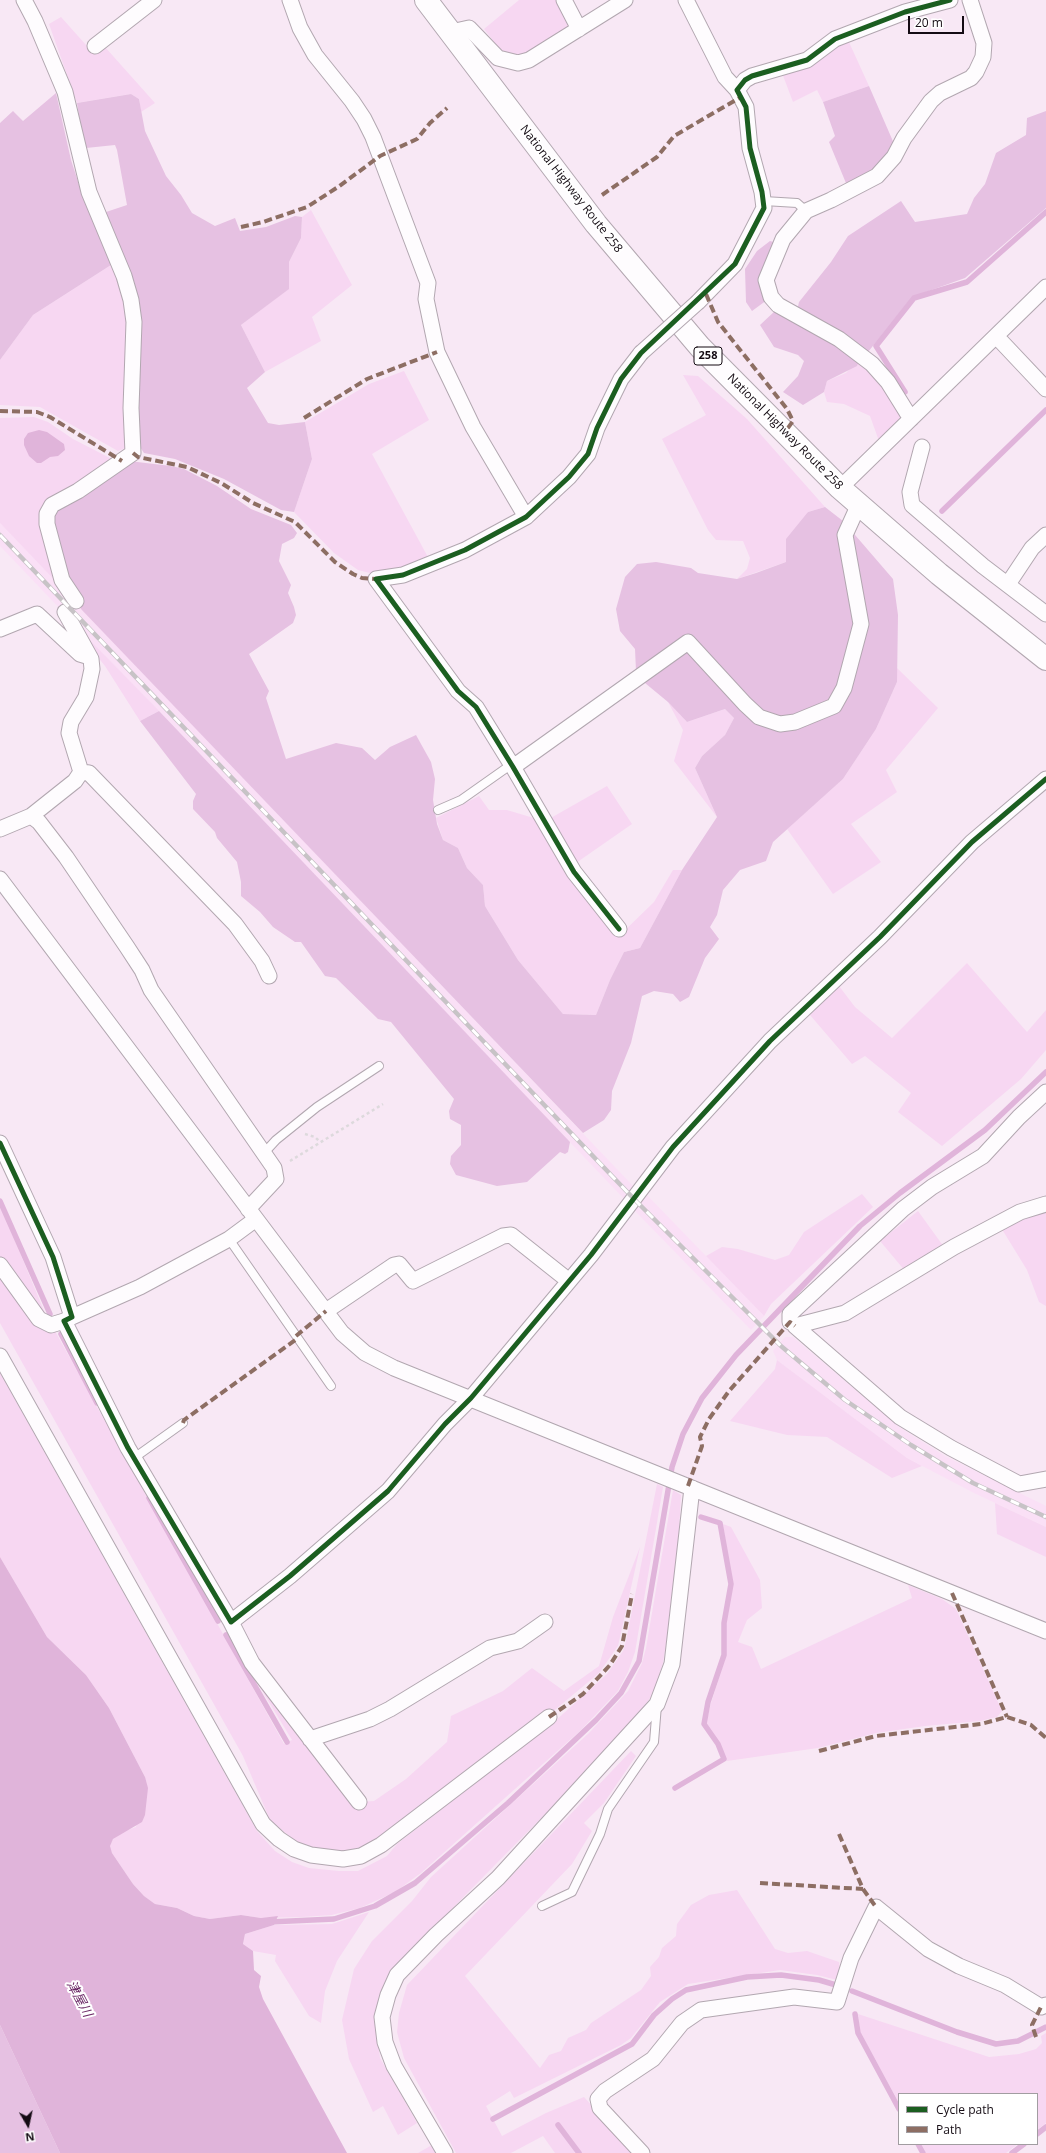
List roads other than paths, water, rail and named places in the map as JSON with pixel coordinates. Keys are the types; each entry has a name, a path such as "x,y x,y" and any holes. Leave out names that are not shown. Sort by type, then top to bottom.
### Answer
{"highway":[{"name":"National Highway Route 258","path":"426,0 596,224 700,347 840,488 939,574 1046,659"}],"street":[{"path":"24,0 35,21 65,92 89,192 124,276 131,300 134,322 131,408 133,452 78,491 52,505 47,514 47,524 62,580 70,606 91,658 92,670 86,697 71,722 69,733 81,772"},
{"path":"95,46 154,0"},
{"path":"290,0 300,28 315,55 352,101 373,137 428,283 426,299 437,352 473,428 526,517"},
{"path":"564,0 579,29"},
{"path":"450,32 469,28 498,58 518,63 529,60 626,0"},
{"path":"619,929 574,872 476,708 458,691 376,579 403,575 465,550 526,517 569,477 588,454 597,428 621,379 641,353 698,302 735,264 762,214 764,201 750,148 746,107 737,90 725,77 686,0"},
{"path":"737,90 745,80 752,76 807,60 835,39 905,12 950,0"},
{"path":"911,419 888,382 864,356 839,339 778,305 771,297 768,289 768,274 783,239 806,211 877,176 894,157 904,138 931,101 940,93 971,78 983,58 984,43 970,0"},
{"path":"840,488 1046,287"},
{"path":"996,336 1046,389"},
{"path":"922,447 910,492 912,505 983,566 1046,614"},
{"path":"512,766 688,642 745,704 759,717 780,724 795,722 834,706 844,688 861,624 845,534 859,504"},
{"path":"1008,584 1032,548 1046,535"},
{"path":"0,629 37,614 80,654 91,658"},
{"path":"0,829 31,816 75,781 81,772"},
{"path":"81,772 89,773 235,924 262,961 269,976"},
{"path":"231,1622 290,1576 388,1491 445,1424 471,1398 569,1281 673,1147 770,1041 880,937 972,842 1046,779"},
{"path":"0,1265 39,1319 51,1325 140,1287 229,1239 252,1214 276,1179 274,1168 151,990 134,958 66,857 39,822 31,816"},
{"path":"0,879 342,1333 365,1353 394,1368 1046,1631"},
{"path":"790,1322 790,1314 903,1209 932,1187 983,1156 1045,1096"},
{"path":"0,1143 53,1257 68,1319 134,1458 231,1622 252,1663 358,1802"},
{"path":"1046,1204 1020,1212 954,1247 845,1313 795,1326 900,1417 951,1448 1019,1484 1046,1479"},
{"path":"326,1311 394,1265 399,1264 413,1281 502,1236 511,1235 569,1281"},
{"path":"0,1356 263,1824 279,1839 294,1849 311,1855 343,1859 361,1856 381,1846 549,1717"},
{"path":"445,2153 394,2066 385,2042 382,2017 388,1995 397,1975 436,1935 498,1878 657,1704 672,1664 687,1486"},
{"path":"310,1739 370,1719 390,1709 490,1648 518,1641 545,1622"},
{"path":"642,2153 600,2108 598,2099 605,2091 654,2059 682,2023 701,2010 794,1997 837,2002 851,1958 876,1907 928,1949 959,1966 1005,1985 1041,2007 1046,2006"}],"lane":[{"path":"764,201 797,202 806,211"},
{"path":"438,810 461,800 512,766"},
{"path":"264,1153 276,1140 318,1107 379,1066"},
{"path":"229,1239 331,1386"},
{"path":"134,1458 183,1423"},
{"path":"542,1906 572,1892 600,1834 608,1809 654,1742 657,1704"}],"water":[{"path":"39,430 47,432 64,444 65,450 58,456 50,457 41,463 37,463 29,456 24,445 24,439 28,433"},
{"name":"津屋川","path":"0,1557 47,1637 86,1675 109,1708 145,1777 148,1788 145,1815 142,1822 113,1839 110,1846 112,1853 133,1884 144,1896 155,1904 177,1908 194,1916 210,1919 241,1915 261,1918 278,1916 274,1925 245,1934 243,1944 253,1951 254,1970 261,1976 259,1987 263,1999 347,2153 60,2153 0,2025"}],"waterway":[{"path":"905,392 876,346 914,298 967,282 1046,212"},
{"path":"942,511 1046,410"},
{"path":"269,1922 334,1919 375,1906 415,1883 508,1803 596,1720 621,1693 639,1661 672,1467 683,1434 702,1398 736,1355 860,1226 900,1193 985,1130 1046,1072"},
{"path":"0,1201 50,1314"},
{"path":"61,1334 97,1403"},
{"path":"149,1498 218,1621"},
{"path":"675,1788 724,1759 718,1744 704,1724 708,1702 724,1655 724,1623 731,1584 720,1523 701,1517"},
{"path":"226,1635 287,1742"},
{"path":"493,2119 632,2044 654,2015 672,1999 686,1990 747,1977 781,1975 819,1980 836,1985"},
{"path":"852,1991 957,2032 996,2044 1018,2041 1046,2027"},
{"path":"855,2014 858,2033 898,2107"},
{"path":"558,2125 579,2153"},
{"path":"1038,2133 1046,2127"},
{"path":"919,2145 923,2153"},
{"path":"1012,2153 1023,2145"}],"railway":[{"path":"0,535 634,1199 781,1346 845,1400 911,1445 973,1483 1046,1517"}]}
